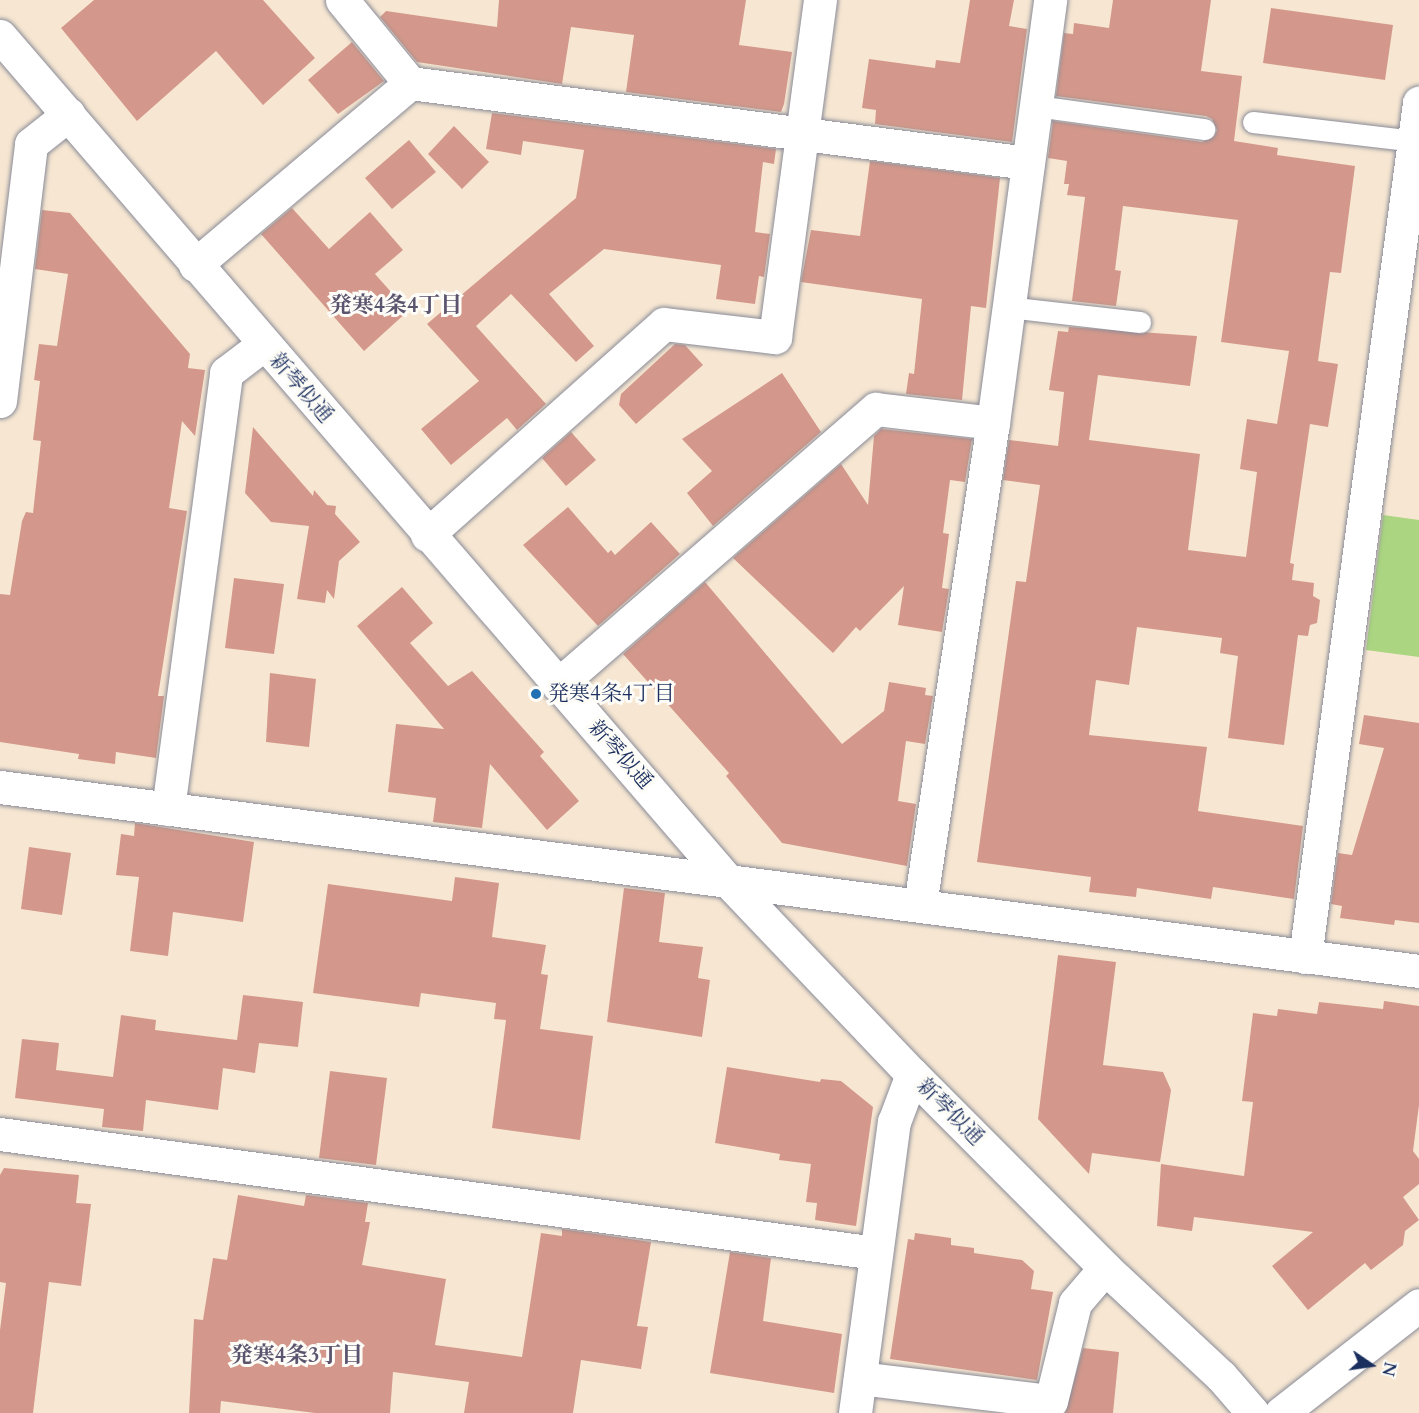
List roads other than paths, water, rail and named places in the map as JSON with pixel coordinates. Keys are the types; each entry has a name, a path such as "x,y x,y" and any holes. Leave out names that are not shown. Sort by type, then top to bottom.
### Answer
{"street":[{"path":"342,0 410,83 1028,163"},
{"path":"427,535 664,324 775,337 820,0"},
{"path":"920,905 993,423 1050,0"},
{"name":"新琴似通","path":"0,36 427,535 728,881 912,1074 1105,1268 1221,1376 1253,1413"},
{"path":"195,265 410,83"},
{"path":"1305,957 1419,103"},
{"path":"0,400 31,144 69,114"},
{"path":"168,809 226,373 264,344"},
{"path":"558,685 876,409 993,423"},
{"path":"0,787 1419,971"},
{"path":"855,1413 894,1122 912,1074"},
{"path":"0,1134 876,1253"},
{"path":"860,1378 1051,1401 1075,1303 1105,1268"},
{"path":"1281,1413 1419,1305"}],"lane":[{"path":"1036,106 1204,129"},
{"path":"1253,122 1414,141"},
{"path":"1008,307 1140,322"}],"place":[{"name":"発寒4条4丁目","path":"536,694"}],"district":[{"name":"発寒4条4丁目","path":"396,306"},
{"name":"発寒4条3丁目","path":"297,1356"}]}
